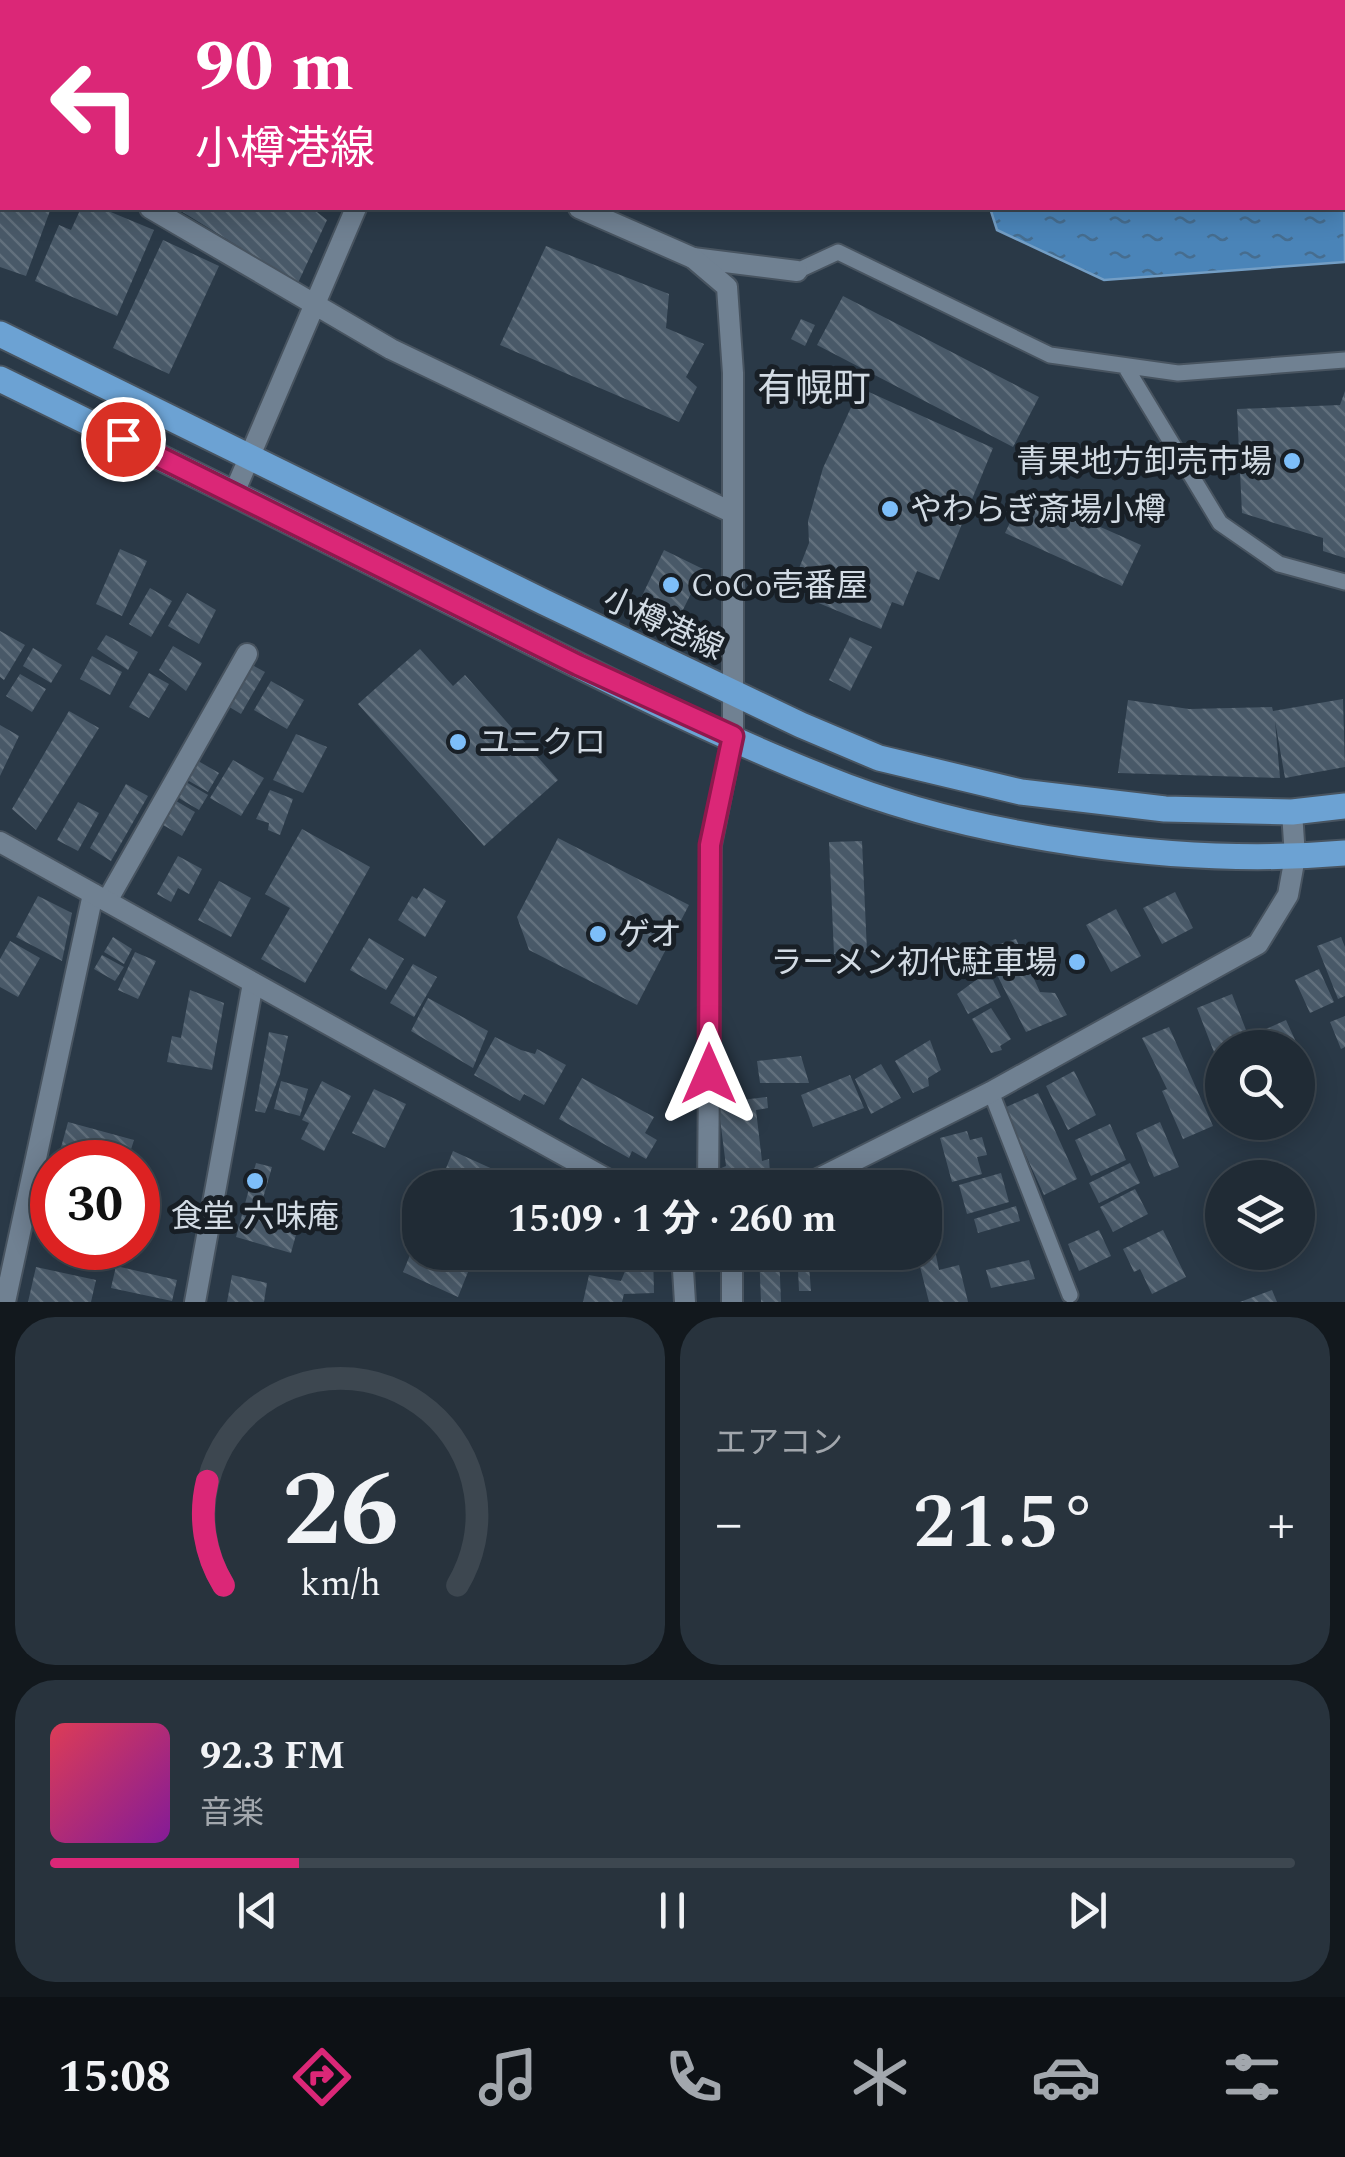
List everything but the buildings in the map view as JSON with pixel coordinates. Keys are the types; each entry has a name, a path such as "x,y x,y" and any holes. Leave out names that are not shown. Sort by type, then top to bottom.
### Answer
{"main road":[{"name":"小樽港線","path":"0,334 732,692 879,758 1021,792 1165,809 1292,812 1345,806"},
{"path":"0,379 578,665 826,778 970,824 1206,856 1345,853"}],"street":[{"path":"153,210 391,349 730,512"},
{"path":"234,493 355,210"},
{"path":"584,210 694,258 797,271"},
{"path":"694,258 727,287 733,372 733,736 710,845 708,1170"},
{"path":"5,1302 100,897 247,654"},
{"path":"836,1170 991,1092 1258,944 1288,895 1295,857 1292,812"},
{"path":"0,842 591,1170"},
{"path":"195,1302 253,983"},
{"path":"684,1270 685,1302"},
{"path":"732,1270 732,1302"}],"lane":[{"path":"797,271 838,252 1050,355 1178,373 1345,360"},
{"path":"1125,366 1220,523 1279,564 1345,582"},
{"path":"991,1092 1070,1294"}],"water":[{"path":"991,210 1344,210 1345,262 1104,280 997,230"}],"place":[{"name":"青果地方卸売市場","path":"1292,461"},
{"name":"やわらぎ斎場小樽","path":"890,509"},
{"name":"CoCo壱番屋","path":"671,585"},
{"name":"ユニクロ","path":"458,742"},
{"name":"ゲオ","path":"598,934"},
{"name":"ラーメン初代駐車場","path":"1077,962"},
{"name":"食堂 六味庵","path":"255,1181"}],"district":[{"name":"有幌町","path":"814,388"}],"route":[{"path":"123,439 578,665 733,736 710,845 709,1074"}]}
